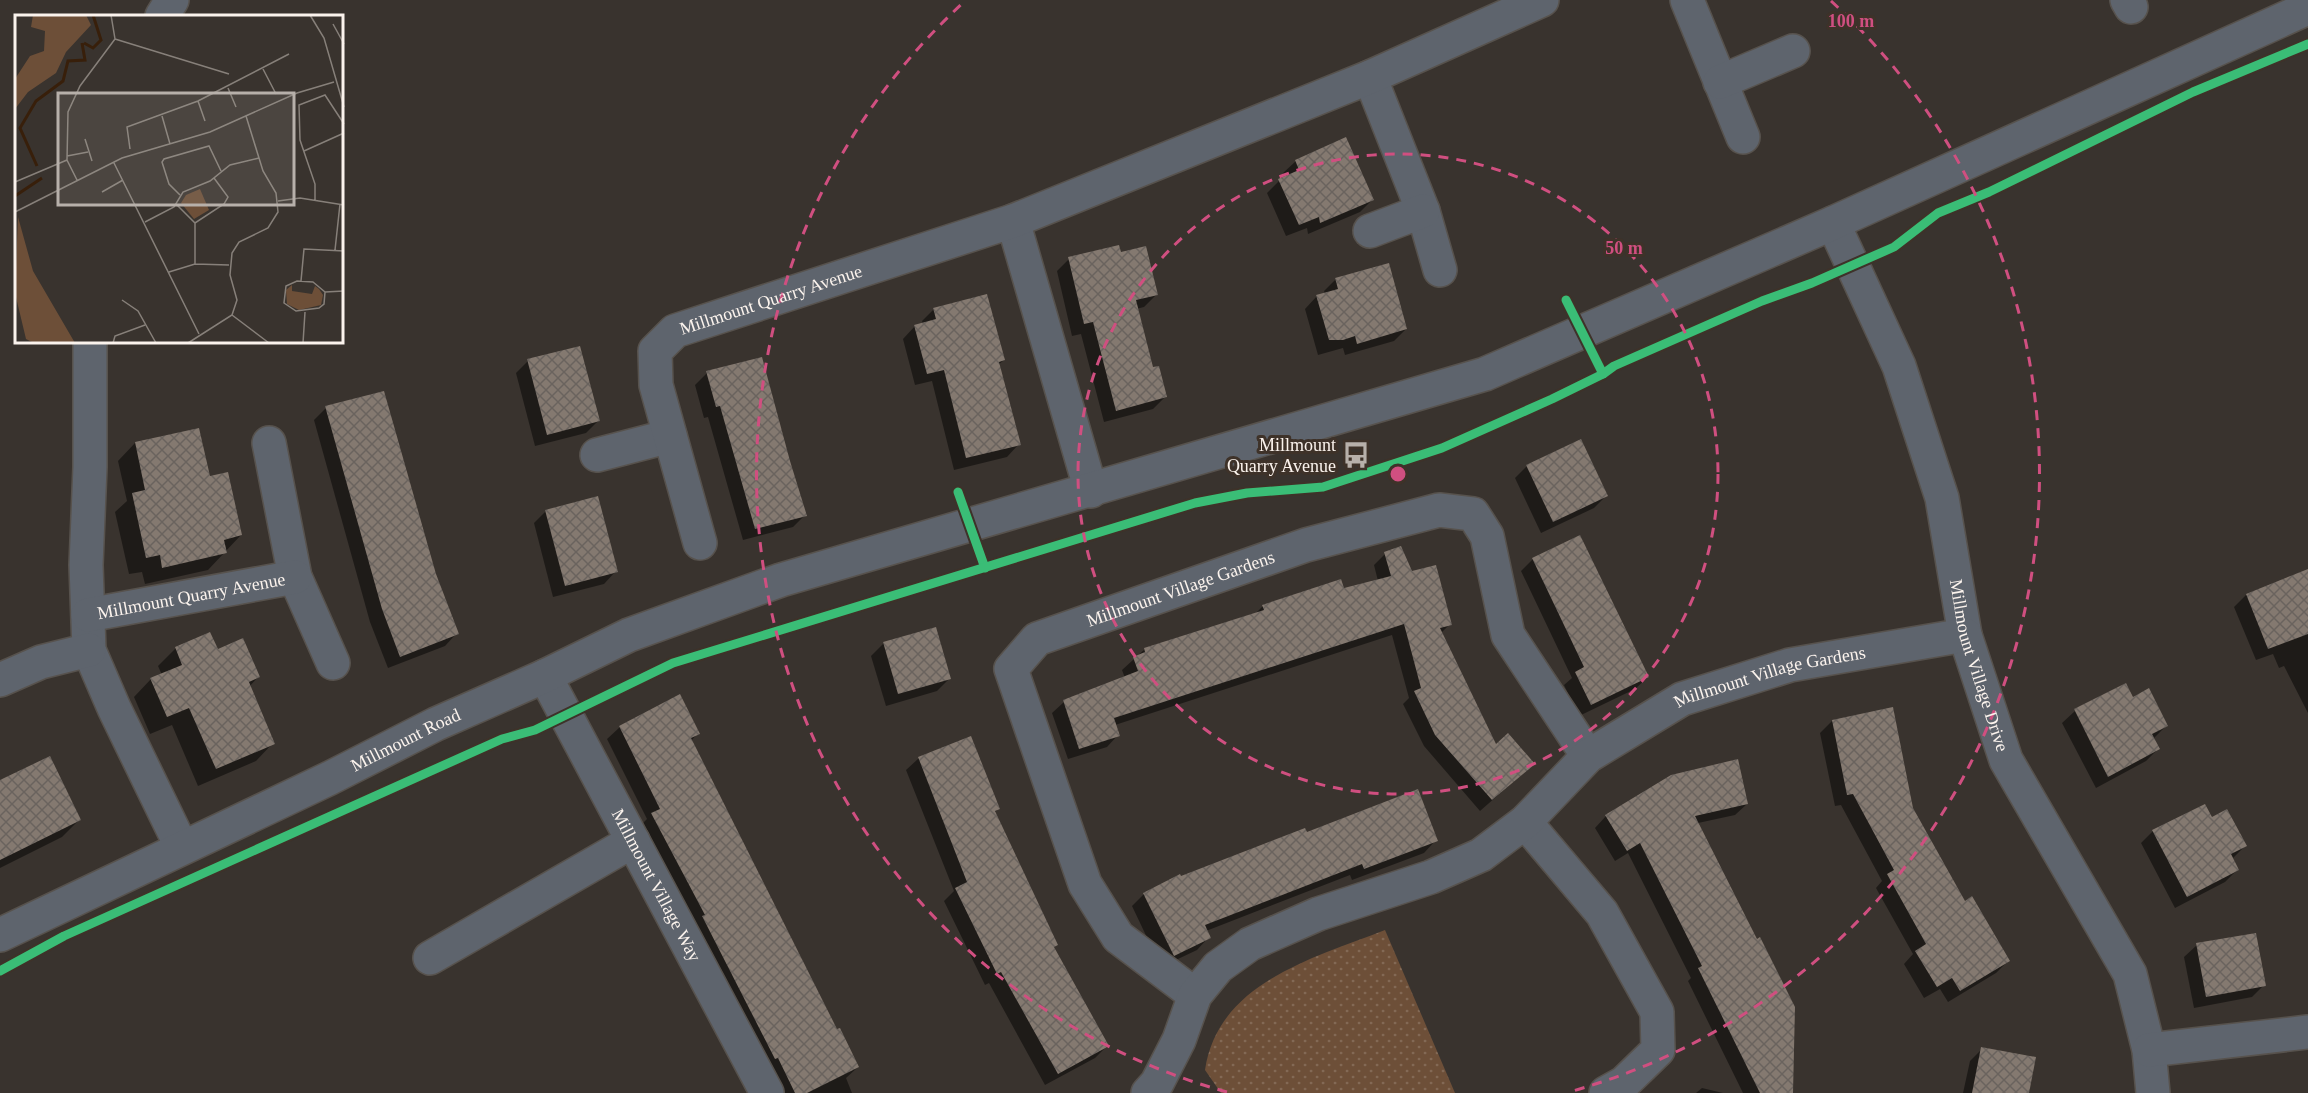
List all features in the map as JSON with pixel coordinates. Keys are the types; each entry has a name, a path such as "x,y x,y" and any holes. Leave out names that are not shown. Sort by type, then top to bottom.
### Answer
{"street":[{"path":"163,15 172,0"},
{"name":"Millmount Quarry Avenue","path":"700,543 656,385 655,351 675,331 1013,221 1370,78 1542,0"},
{"path":"1687,0 1743,137"},
{"name":"Millmount Road","path":"0,935 330,778 436,724 545,676 629,635 781,580 1485,374 1833,223 2308,8"},
{"path":"1720,82 1793,51"},
{"path":"1370,78 1423,211 1440,270"},
{"path":"1370,231 1423,211"},
{"path":"1013,221 1090,491"},
{"name":"Millmount Village Drive","path":"1833,223 1899,366 1942,498 1965,635 2006,760 2130,974 2149,1050 2153,1093"},
{"path":"90,344 90,467 86,541 89,650 114,708 182,848"},
{"path":"597,455 670,436"},
{"name":"Millmount Quarry Avenue","path":"269,443 295,577 333,663"},
{"name":"Millmount Village Gardens","path":"1195,995 1118,937 1085,884 1011,669 1037,639 1306,545 1438,510 1473,514 1487,536 1508,635 1588,756"},
{"name":"Millmount Quarry Avenue","path":"88,615 295,577"},
{"name":"Millmount Village Gardens","path":"1158,1090 1195,995 1218,967 1250,944 1318,914 1431,877 1481,855 1525,822 1588,756 1682,699 1790,665 1965,635"},
{"path":"0,680 41,662 89,650"},
{"name":"Millmount Village Way","path":"545,676 767,1093"},
{"path":"1525,822 1602,913 1657,1012 1658,1050 1624,1083 1606,1093"},
{"path":"430,958 633,842"},
{"path":"2149,1050 2308,1032"}],"shaded area":[{"path":"1385,930 1455,1093 1221,1093 1205,1070 1214,1040 1229,1015 1249,994 1300,963"}],"building":[{"path":"1346,137 1374,200 1320,223 1319,217 1299,225 1278,179 1299,170 1295,160"},
{"path":"1119,245 1121,252 1146,246 1158,295 1136,300 1153,367 1159,366 1167,397 1116,411 1093,322 1084,324 1068,257"},
{"path":"1389,263 1407,329 1357,344 1355,336 1343,340 1329,340 1316,295 1338,289 1335,278"},
{"path":"987,294 1005,360 999,362 1021,445 966,458 944,370 927,374 914,325 936,319 933,308"},
{"path":"580,346 600,421 547,435 527,359"},
{"path":"762,357 807,516 755,529 720,406 716,407 706,371"},
{"path":"384,391 436,574 459,634 400,657 382,609 325,406"},
{"path":"199,428 210,476 228,472 242,535 224,540 227,553 162,568 160,555 146,558 132,493 145,490 135,442"},
{"path":"1581,439 1608,496 1553,522 1526,465"},
{"path":"598,496 618,572 565,586 545,510"},
{"path":"1580,535 1649,677 1591,705 1575,672 1584,667 1532,558"},
{"path":"1401,546 1412,571 1436,565 1452,625 1440,628 1496,744 1508,733 1535,764 1492,800 1435,735 1414,691 1421,688 1404,624 1114,718 1120,736 1079,749 1063,700 1138,671 1133,657 1145,652 1144,648 1264,610 1262,605 1341,579 1344,588 1391,576 1384,552"},
{"path":"2308,569 2308,634 2268,649 2246,594"},
{"path":"936,627 951,679 898,694 883,642"},
{"path":"210,632 218,649 243,638 260,677 249,682 275,744 216,769 189,708 167,717 150,678 182,665 175,647"},
{"path":"2126,683 2133,697 2149,688 2168,726 2152,734 2160,749 2108,777 2074,709"},
{"path":"680,694 700,734 691,738 837,1029 840,1028 859,1067 807,1093 795,1093 778,1058 775,1059 702,916 705,915 651,813 660,809 619,726"},
{"path":"1893,707 1913,808 1965,901 1972,896 2010,961 1960,991 1952,978 1937,987 1915,951 1926,944 1887,874 1894,870 1853,794 1847,795 1832,720"},
{"path":"971,736 1000,809 995,811 1058,945 1054,947 1109,1046 1058,1074 1001,972 997,974 955,888 967,882 918,757"},
{"path":"50,756 81,820 0,860 0,780"},
{"path":"1738,759 1748,804 1695,816 1757,939 1760,937 1795,1007 1793,1093 1760,1093 1698,968 1702,966 1640,843 1627,851 1605,815 1671,775"},
{"path":"1418,789 1438,841 1364,869 1362,864 1205,925 1211,938 1174,956 1143,893 1180,874 1181,876 1305,828 1307,832"},
{"path":"2205,804 2212,817 2227,809 2247,846 2231,854 2239,870 2187,897 2152,830"},
{"path":"2256,933 2266,986 2206,997 2196,943"},
{"path":"1981,1047 2036,1057 2029,1093 1972,1093"}],"cycle path":[{"path":"0,971 64,936 502,739 535,730 673,663 1195,503 1247,493 1323,487 1442,448 1552,399 1603,374 1614,366 1762,301 1812,283 1894,247 1938,213 1989,192 2193,92 2308,44"},
{"path":"1566,300 1603,374"},
{"path":"958,492 985,568"}],"place":[{"name":"Millmount Quarry Avenue","path":"1356,455"}]}
